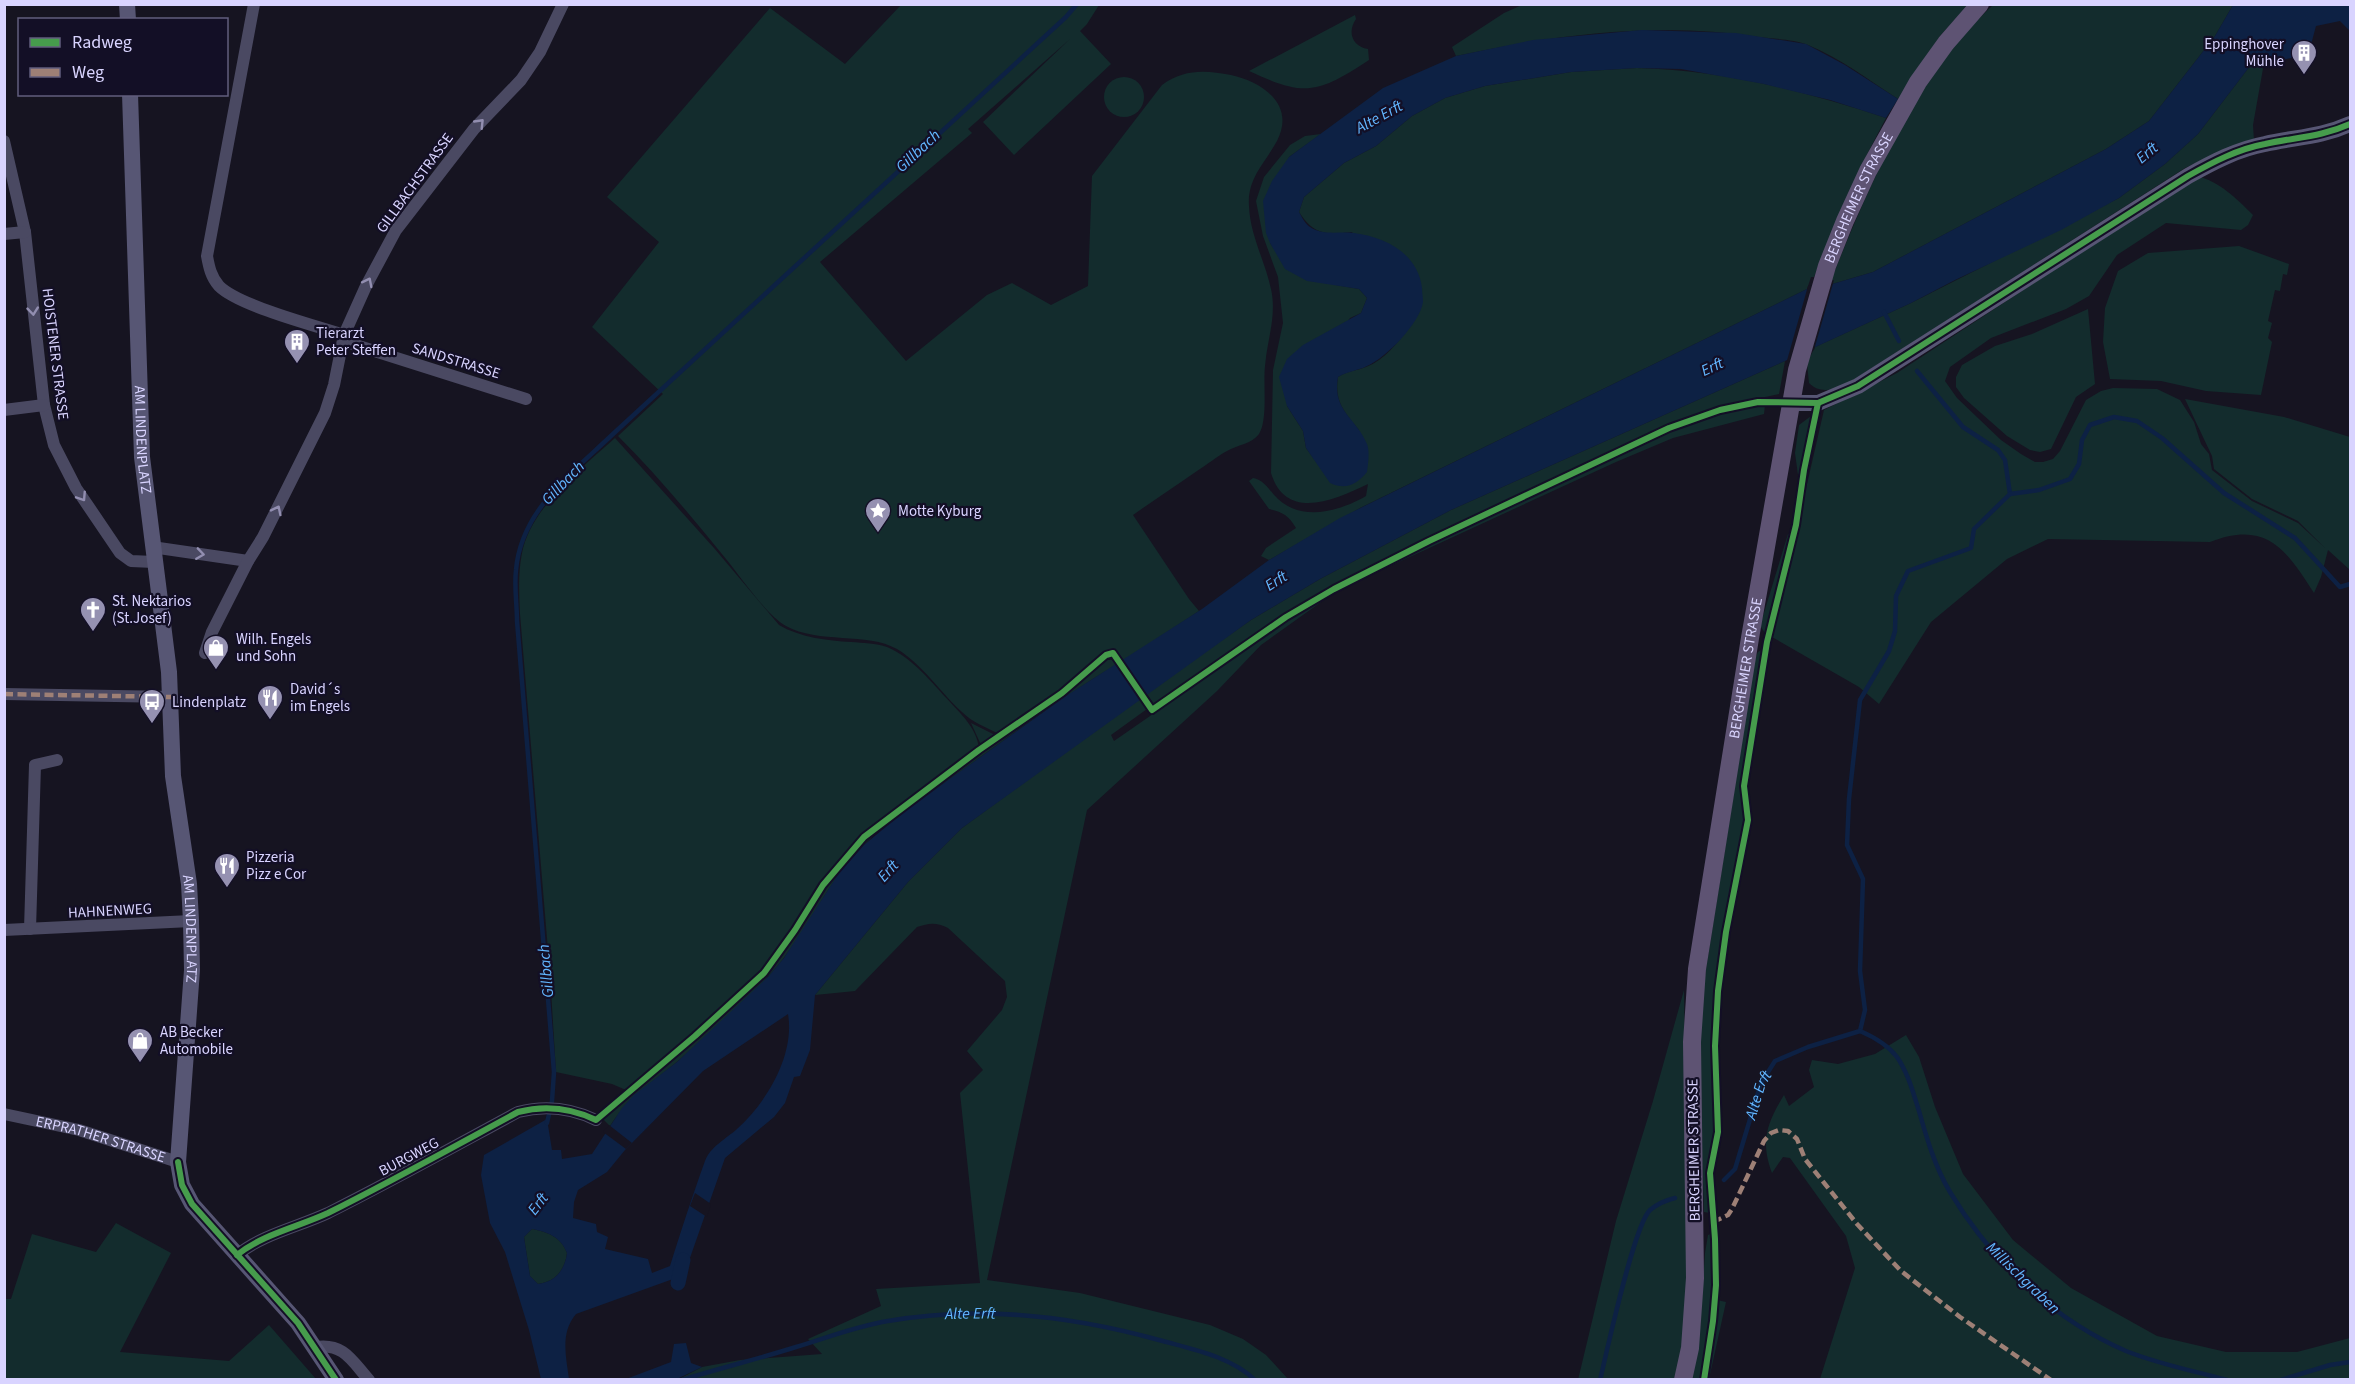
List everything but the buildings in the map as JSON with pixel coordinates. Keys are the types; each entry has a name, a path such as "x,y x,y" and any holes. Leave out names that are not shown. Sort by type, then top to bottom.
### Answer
{"main road":[{"name":"BERGHEIMER STRASSE","path":"1683,1380 1690,1348 1695,1278 1692,1042 1697,969 1750,638 1797,370 1827,266 1868,171 1898,116 1946,43 1980,4"},
{"name":"AM LINDENPLATZ","path":"130,96 140,419 153,555 171,697 173,777 189,884 191,921 191,990 178,1162"},
{"path":"1791,403 1818,403 1858,386 2188,176 2217,160 2266,143 2327,134 2350,124"},
{"name":"ERPRATHER STRASSE","path":"178,1162 182,1185 192,1204 298,1323 336,1380"}],"street":[{"name":"SANDSTRASSE","path":"254,4 207,256 209,270 217,284 240,300 344,338 526,399"},
{"name":"GILLBACHSTRASSE","path":"205,653 212,632 325,413 334,385 344,338 358,302 396,230 474,129 521,80 540,52 562,4"},
{"name":"HOISTENER STRASSE","path":"4,141 25,232 44,405 54,446 64,467 109,539 125,558 133,561 153,555"},
{"path":"4,234 25,232"},
{"path":"4,410 44,405"},
{"path":"153,555 249,561"},
{"path":"4,694 171,697"},
{"path":"30,929 35,765 57,760"},
{"name":"HAHNENWEG","path":"4,930 191,921"},
{"name":"BURGWEG","path":"237,1255 261,1239 319,1217 518,1112 535,1107 559,1108 596,1120"},
{"name":"ERPRATHER STRASSE","path":"4,1114 79,1130 178,1162"},
{"path":"316,1347 329,1345 342,1350 369,1380"}],"green space":[{"path":"1748,4 1779,6 1785,4 1968,5 1940,36 1898,99 1831,56 1802,43 1720,32 1644,30 1606,33 1531,42 1456,56 1452,47 1504,13 1522,5"},
{"path":"901,5 1099,5 1080,31 1111,64 1014,155 983,122 1070,39 968,129 972,133 820,262 906,361 987,295 1012,283 1051,305 1088,286 1092,176 1162,85 1178,76 1195,72 1212,72 1243,78 1264,89 1273,97 1282,116 1282,128 1277,141 1258,171 1249,196 1252,227 1273,299 1265,366 1262,428 1252,440 1220,455 1133,515 1199,611 1122,662 1114,650 1102,655 1064,691 1001,733 966,716 915,663 897,649 872,641 813,635 778,621 754,595 674,496 618,436 663,394 592,327 659,242 607,197 770,8 845,64"},
{"path":"1993,5 2233,5 2215,36 2149,121 2106,149 1873,272 1829,285 1877,173 1917,100 1940,65"},
{"path":"1355,15 1353,38 1358,45 1368,49 1369,60 1336,80 1310,88 1298,88 1249,71"},
{"path":"2264,63 2253,125 2254,141 2219,152 2185,168 1842,387 1828,390 1820,389 1809,383 1807,363 1815,347 1911,303 2119,198 2165,164 2198,134 2250,66"},
{"path":"1637,68 1700,73 1763,84 1825,99 1886,118 1856,177 1807,289 1360,508 1269,560 1261,556 1266,548 1296,528 1285,515 1269,509 1249,481 1253,478 1264,484 1288,506 1310,512 1333,510 1356,501 1366,496 1368,484 1327,500 1313,503 1300,502 1288,498 1278,488 1271,473 1273,370 1283,323 1278,277 1263,236 1256,201 1264,177 1290,145 1305,136 1321,134 1289,157 1270,243 1277,253 1336,285 1359,289 1367,298 1361,313 1350,318 1287,406 1303,431 1306,448 1317,463 1359,430 1341,406 1337,393 1338,377 1379,360 1409,328 1352,232 1321,232 1310,225 1299,212 1304,197 1344,163 1376,146 1412,116 1445,98 1485,86 1571,72"},
{"path":"1124,77 1132,78 1138,83 1143,89 1143,105 1138,111 1132,116 1124,117 1116,116 1110,111 1105,105 1104,97 1105,89 1110,83 1116,78"},
{"path":"2197,176 2220,186 2253,215 2248,225 2241,230 2166,223 2117,255 2089,296 2066,309 1991,338 1950,367 1945,381 1957,398 2001,440 2035,462 2053,459 2060,451 2086,400 2101,391 2113,388 2157,389 2180,400 2194,422 2201,444 2209,454 2212,470 2252,501 2298,523 2325,548 2298,521 2252,499 2214,469 2212,456 2185,399 2284,417 2350,437 2350,570 2328,550 2314,593 2284,552 2273,543 2246,534 2210,542 2048,539 2007,559 1931,622 1879,704 1859,687 1772,637 1824,410 1897,373"},
{"path":"2239,246 2289,264 2287,275 2283,274 2280,291 2275,290 2268,321 2272,323 2268,338 2272,342 2261,395 2206,391 2161,381 2110,379 2103,342 2105,308 2118,271 2148,253"},
{"path":"2088,309 2095,384 2076,397 2051,449 2040,452 2030,450 2007,436 1964,398 1956,387 1956,377 1962,365 1995,346 2032,334"},
{"path":"1785,361 1779,394 1719,407 1667,426 1427,538 1334,585 1285,614 1154,704 1146,693 1251,620 1320,579 1451,510"},
{"path":"1765,405 1764,414 1673,438 1338,590 1672,431 1721,414"},
{"path":"1811,416 1801,471 1798,475 1795,453 1799,425"},
{"path":"615,438 714,548 779,625 795,633 814,638 869,643 887,647 896,652 922,672 964,717 975,735 979,749 873,827 832,871 783,945 746,989 626,1090 612,1084 556,1072 519,591 522,553 527,536 536,520 573,475"},
{"path":"1788,534 1791,536 1766,634 1760,626"},
{"path":"1338,590 1261,645 1217,691 1087,810 987,1280 1080,1293 1210,1325 1243,1339 1266,1355 1288,1379 677,1380 702,1367 740,1360 822,1354 808,1339 881,1306 876,1289 980,1283 960,1093 983,1070 967,1051 1002,1010 1007,997 1005,981 948,928 929,924 917,927 855,991 815,995 908,882 962,828 1140,698 1147,709 1111,735 1114,741 1290,619"},
{"path":"1763,649 1741,788 1746,813 1716,977 1711,1042 1715,1129 1709,1173 1710,1213 1704,1212 1698,1042 1700,1007 1755,659 1758,652"},
{"path":"1112,660 1117,664 1074,691 904,811 863,846 837,877 793,946 757,989 701,1041 633,1098 610,1126 603,1119 685,1050 764,976 826,885 866,837 952,771 1063,694 1098,663"},
{"path":"971,723 997,736 982,747"},
{"path":"1684,990 1686,1289 1682,1343 1675,1379 1578,1380 1616,1221"},
{"path":"1906,1035 1919,1057 1935,1107 1963,1174 2013,1240 2071,1288 2157,1336 2226,1352 2297,1352 2350,1338 2350,1379 1820,1379 1855,1268 1846,1236 1790,1158 1783,1157 1772,1173 1766,1151 1767,1132 1773,1114 1784,1095 1789,1106 1814,1087 1809,1070 1812,1060 1838,1064 1875,1054"},
{"path":"116,1223 171,1253 120,1352 229,1361 269,1325 316,1379 5,1379 5,1299 11,1299 32,1234 96,1252"},
{"path":"532,1229 553,1236 567,1253 564,1265 558,1274 549,1281 538,1284 530,1276 524,1237"},
{"path":"1713,1233 1713,1288 1708,1343 1701,1379 1691,1380 1700,1328 1705,1253 1708,1235"},
{"path":"1717,1300 1726,1302 1709,1379 1706,1379"}],"water":[{"name":"Erft","path":"2233,5 2350,5 2350,31 2340,21 2316,26 2309,52 2302,56 2250,66 2198,134 2165,164 2119,198 2061,230 1911,303 1451,510 1320,579 1251,620 962,828 908,882 815,995 810,1050 800,1076 794,1077 785,1103 774,1117 725,1158 684,1275 576,1314 566,1337 569,1379 541,1379 529,1330 505,1252 490,1223 481,1175 484,1155 547,1119 552,1150 561,1150 562,1159 592,1154 622,1108 634,1095 677,1062 768,977 784,958 839,873 864,845 905,811 1066,696 1202,609 1269,560 1340,518 1807,289 1873,272 2106,149 2149,121 2215,36","holes":["788,1014 787,1045 776,1077 768,1092 748,1118 707,1156 670,1266 652,1273 648,1259 605,1249 608,1237 597,1232 596,1224 573,1218 574,1202 578,1190 607,1172 625,1150 703,1071","532,1229 553,1236 567,1253 564,1265 558,1274 549,1281 538,1284 530,1276 524,1237"]},
{"path":"1642,30 1736,33 1806,44 1845,65 1898,99 1886,118 1830,100 1764,84 1681,69 1637,68 1571,72 1485,86 1445,98 1412,116 1376,146 1344,163 1304,197 1299,212 1307,224 1315,230 1366,235 1389,243 1407,257 1414,266 1422,288 1421,310 1401,339 1375,362 1338,377 1338,398 1367,444 1368,462 1367,472 1355,483 1341,486 1330,483 1306,448 1303,431 1287,406 1279,377 1287,359 1303,345 1361,313 1367,298 1359,289 1307,281 1285,269 1266,233 1263,201 1272,181 1289,157 1383,88 1456,56 1533,40"},
{"path":"686,1343 691,1363 702,1367 677,1379 626,1379 671,1362 674,1344"}],"pier":[{"path":"1834,280 1814,350 1786,364 1808,286"},
{"path":"609,1125 632,1143 626,1149 603,1132"},
{"path":"695,1193 711,1204 707,1217 690,1206"}],"waterway":[{"name":"Gillbach","path":"547,1123 552,1101 554,1072 515,589 520,549 528,529 551,494 581,463 1066,17 1077,4"},
{"path":"1884,312 1899,341"},
{"path":"1917,371 1963,427 1998,450 2005,460 2010,494"},
{"path":"1860,1031 1865,1010 1860,971 1863,879 1847,845 1849,799 1860,700 1889,651 1895,631 1896,596 1908,571 1971,548 1974,529 2010,494 2039,490 2070,479 2079,464 2082,440 2090,425 2114,417 2137,421 2162,438 2224,493 2295,538 2340,587 2350,584"},
{"name":"Millischgraben","path":"1860,1031 1880,1041 1897,1057 1910,1083 1928,1142 1950,1192 1984,1241 2026,1285 2073,1322 2126,1351 2163,1364 2227,1380"},
{"name":"Alte Erft","path":"1724,1180 1735,1169 1761,1083 1775,1061 1808,1047 1860,1031"},
{"name":"Alte Erft","path":"1600,1380 1636,1239 1650,1210 1662,1202 1675,1198"},
{"path":"678,1283 683,1260"},
{"name":"Alte Erft","path":"682,1380 876,1323 922,1316 956,1314 1025,1315 1126,1332 1210,1354 1234,1365 1255,1380"},
{"name":"Millischgraben","path":"2281,1380 2330,1365 2350,1362"}],"marked path":[{"path":"4,694 171,697"},
{"path":"1713,1222 1728,1215 1732,1209 1764,1141 1771,1133 1779,1130 1788,1131 1797,1139 1805,1159 1857,1224 1901,1271 1960,1317 2051,1380"}],"cycle path":[{"path":"237,1255 269,1236 317,1218 352,1201 518,1112 558,1109 596,1120 695,1036 764,973 795,930 823,885 864,837 979,750 1062,693 1106,655 1113,653 1152,710 1286,617 1334,589 1429,541 1669,428 1720,410 1758,402 1818,403 1858,386 2188,176 2255,146 2319,134 2350,124"},
{"path":"1704,1380 1716,1285 1710,1173 1718,1132 1715,1046 1718,991 1726,932 1748,820 1744,786 1767,642 1796,525 1804,470 1818,403"},
{"path":"178,1162 182,1185 192,1204 298,1323 336,1380"}],"place":[{"name":"Eppinghover Mühle","path":"2304,76"},
{"name":"Tierarzt Peter Steffen","path":"297,365"},
{"name":"Motte Kyburg","path":"878,534"},
{"name":"St. Nektarios (St.Josef)","path":"93,633"},
{"name":"Wilh. Engels und Sohn","path":"216,671"},
{"name":"David´s im Engels","path":"270,721"},
{"name":"Lindenplatz","path":"152,725"},
{"name":"Pizzeria Pizz e Cor","path":"227,889"},
{"name":"AB Becker Automobile","path":"140,1064"}]}
